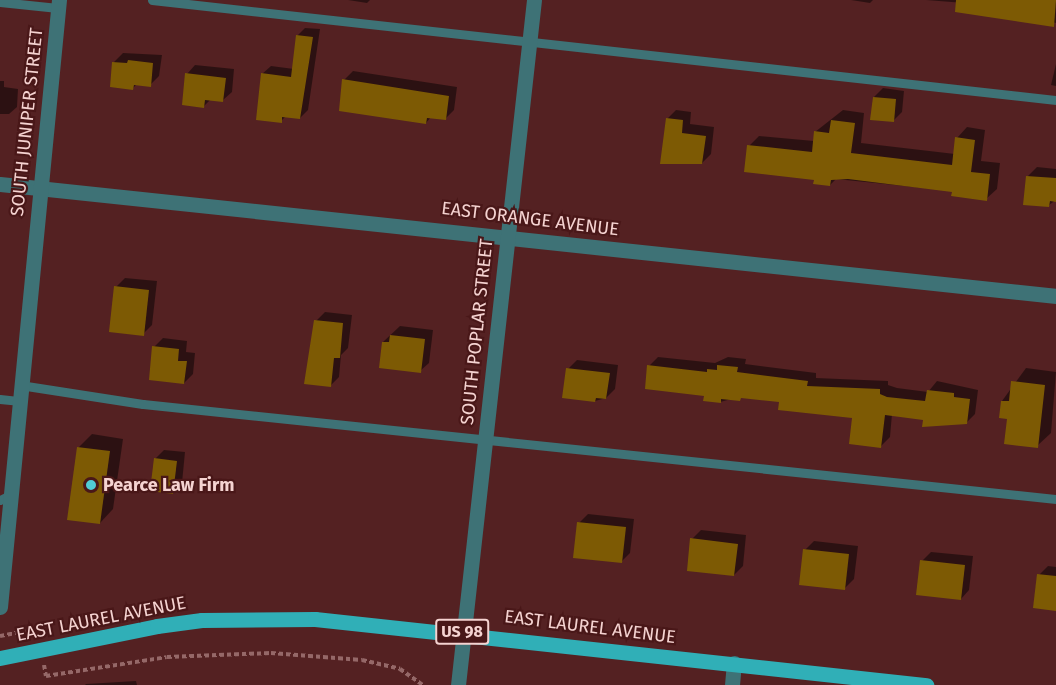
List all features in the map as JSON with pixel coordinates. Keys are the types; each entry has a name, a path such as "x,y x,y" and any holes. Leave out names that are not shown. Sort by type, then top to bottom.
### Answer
{"main road":[{"name":"EAST LAUREL AVENUE","path":"0,658 202,620 315,619 464,632 926,685"}],"street":[{"name":"SOUTH POPLAR STREET","path":"458,685 506,236 534,0"},
{"name":"SOUTH JUNIPER STREET","path":"0,607 4,498 20,385 59,4"},
{"name":"EAST ORANGE AVENUE","path":"0,184 1056,296"},
{"path":"732,685 734,663"}],"lane":[{"path":"152,0 1056,100"},
{"path":"0,2 59,4"},
{"path":"20,385 143,404 1056,499"},
{"path":"0,399 18,401"}],"path":[{"path":"0,636 41,628 40,650 46,676 167,657 271,653 362,660 400,669 423,685"}],"building":[{"path":"956,0 1056,0 1054,27 955,12"},
{"path":"296,35 313,37 300,119 282,117 282,123 256,120 261,73 291,77"},
{"path":"128,60 153,63 151,87 134,85 133,90 110,87 112,62 127,63"},
{"path":"185,73 226,78 223,102 205,100 204,108 182,105"},
{"path":"342,79 449,96 446,120 427,118 426,124 339,111"},
{"path":"873,97 896,99 894,122 870,120"},
{"path":"666,118 683,120 682,133 706,136 702,164 660,164"},
{"path":"831,120 855,123 851,153 952,165 955,137 975,140 971,172 990,174 987,201 951,196 952,192 848,179 831,180 830,186 813,184 814,180 744,172 747,145 812,152 814,131 829,133"},
{"path":"1026,176 1056,178 1056,202 1050,201 1049,207 1023,205"},
{"path":"114,286 149,290 144,336 109,332"},
{"path":"314,320 343,323 340,358 334,358 331,387 304,384"},
{"path":"390,335 425,339 421,373 379,368 382,342 389,342"},
{"path":"152,346 179,349 178,361 187,361 184,384 149,380"},
{"path":"647,365 707,372 707,369 717,370 717,365 738,367 737,372 808,381 807,386 880,389 880,394 887,397 925,401 927,390 954,393 954,397 970,399 967,424 922,427 923,420 885,415 881,448 849,444 852,418 778,410 779,402 741,398 740,401 721,399 721,403 703,401 704,396 645,389"},
{"path":"566,368 610,373 606,399 596,398 595,402 562,398"},
{"path":"1011,381 1045,385 1038,448 1004,444 1007,419 999,418 1001,401 1009,401"},
{"name":"Pearce Law Firm","path":"77,447 110,451 100,524 67,520"},
{"path":"154,458 177,461 173,494 150,491"},
{"path":"577,522 626,527 622,563 573,558"},
{"path":"690,538 738,544 734,576 687,571"},
{"path":"803,549 849,554 845,590 799,585"},
{"path":"920,560 965,565 961,600 916,595"},
{"path":"1037,574 1056,576 1056,611 1033,608"}],"place":[{"name":"Pearce Law Firm","path":"91,485"}]}
